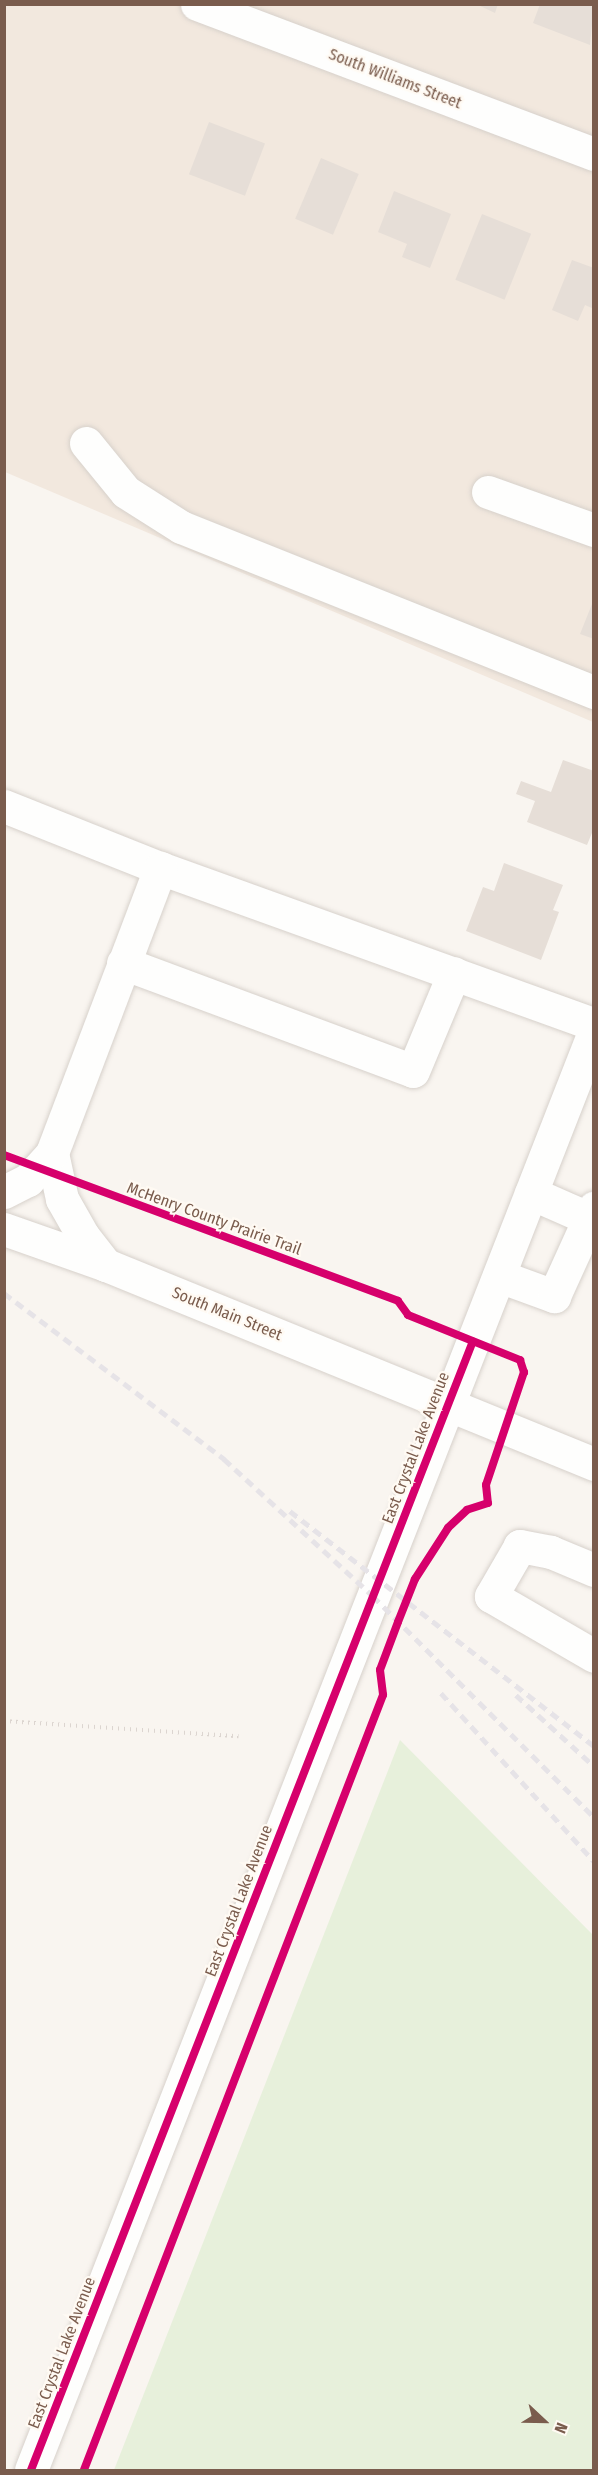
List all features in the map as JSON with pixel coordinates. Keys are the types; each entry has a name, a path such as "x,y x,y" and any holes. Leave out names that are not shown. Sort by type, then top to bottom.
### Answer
{"street":[{"name":"South Williams Street","path":"197,4 594,154"},
{"path":"86,443 126,492 181,527 594,692"},
{"path":"488,492 594,530"},
{"path":"6,812 594,1024"},
{"path":"4,1192 28,1180 52,1153 160,868"},
{"path":"123,963 413,1071 454,973"},
{"name":"East Crystal Lake Avenue","path":"32,2470 594,1032"},
{"path":"52,1153 62,1199 106,1265"},
{"path":"499,1276 554,1296 591,1213 531,1193"},
{"name":"South Main Street","path":"4,1229 106,1265 447,1404 586,1453"},
{"path":"594,1570 551,1552 520,1546 491,1596 594,1656"}],"path":[{"path":"4,1721 239,1736"}],"shaded area":[{"path":"4,5 593,5 593,722 5,472"}],"green space":[{"path":"400,1740 593,1935 593,2470 114,2470"}],"building":[{"path":"476,4 498,4 495,13"},
{"path":"540,4 594,4 590,45 533,23"},
{"path":"209,122 265,144 245,196 189,174"},
{"path":"321,158 359,174 333,235 295,219"},
{"path":"394,191 451,214 430,268 402,257 407,244 378,232"},
{"path":"482,214 531,234 505,300 455,280"},
{"path":"572,260 594,268 594,309 585,305 578,321 552,310"},
{"path":"594,599 594,639 580,634"},
{"path":"563,760 594,771 594,828 587,845 527,822 535,801 516,794 521,781 551,792"},
{"path":"504,863 563,885 553,910 559,912 541,960 466,931 483,887 494,891"}],"railway":[{"path":"4,1293 224,1459 373,1596 594,1817"},
{"path":"290,1511 594,1746"},
{"path":"441,1693 594,1861"},
{"path":"516,1695 594,1766"}],"cycle path":[{"name":"McHenry County Prairie Trail","path":"4,1155 398,1301 408,1315 520,1360 524,1372 486,1485 488,1503 467,1510 448,1528 415,1579 380,1670 383,1695 84,2470"},
{"path":"31,2470 473,1341"}]}
